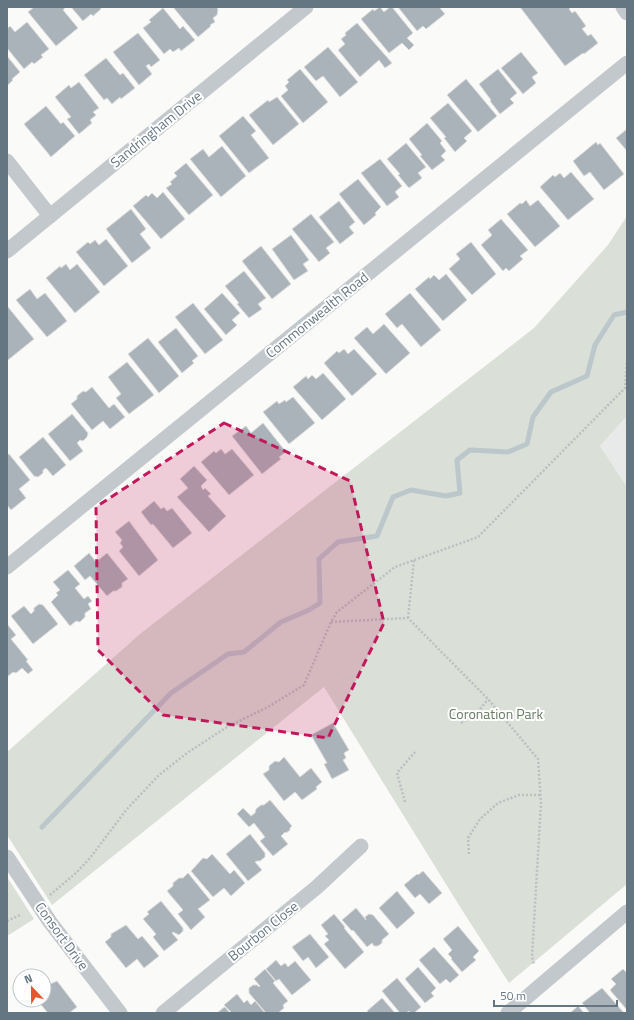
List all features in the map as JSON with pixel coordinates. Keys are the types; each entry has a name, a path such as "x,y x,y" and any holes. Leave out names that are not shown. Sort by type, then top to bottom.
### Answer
{"street":[{"name":"Sandringham Drive","path":"7,251 306,7"},
{"path":"623,7 627,13"},
{"name":"Commonwealth Road","path":"7,567 627,63"},
{"path":"7,161 50,216"},
{"name":"Bourbon Close","path":"163,1013 317,887 361,846"},
{"name":"Consort Drive","path":"7,856 50,922 120,1013"},
{"path":"508,1013 627,912"}],"path":[{"path":"49,895 76,873 90,858 127,809 159,775 187,753 227,728 268,708 304,685 331,622 337,612 395,567 478,537 625,388 627,361"},
{"path":"408,618 414,560"},
{"path":"331,622 408,618 488,700 538,759 541,803 539,859 532,956 534,965"},
{"path":"461,723 476,714 488,700"},
{"path":"405,802 397,773 415,752"},
{"path":"469,854 468,838 480,819 498,803 519,795 540,795"},
{"path":"7,921 20,914"}],"highlighted area":[{"path":"224,423 350,481 384,623 328,738 163,715 98,650 96,507"}],"shaded area":[{"path":"627,416 627,487 600,446"}],"green space":[{"name":"Coronation Park","path":"627,216 627,416 600,446 627,487 627,884 509,983 324,687 52,905 7,835 7,752 140,634 534,328 608,245"},
{"path":"7,877 34,919 7,936"}],"building":[{"path":"34,7 65,7 63,10 78,28 56,46 28,12"},
{"path":"71,7 100,7 101,9 93,16 91,14 83,21"},
{"path":"173,7 216,7 218,9 217,15 213,18 215,22 198,37"},
{"path":"380,7 384,12 392,7 413,33 407,38 414,45 409,50 402,43 389,53 361,19 373,9 374,11"},
{"path":"398,7 439,7 445,14 426,29 423,26 417,31"},
{"path":"520,7 571,7 569,9 572,13 575,11 586,26 582,29 588,36 591,34 598,43 565,66"},
{"path":"163,8 180,29 183,26 195,40 181,51 179,48 173,52 170,49 164,54 143,28 151,22 149,20"},
{"path":"27,22 49,49 41,55 43,57 34,64 32,62 24,69 7,48 7,29 10,26 15,32"},
{"path":"357,23 392,63 385,68 379,60 360,77 338,50 345,44 341,39 346,35 345,33"},
{"path":"138,33 160,60 151,67 149,64 146,66 152,74 139,85 113,52"},
{"path":"328,47 358,82 340,97 323,76 316,81 304,67"},
{"path":"521,52 538,73 532,77 536,83 523,94 501,68"},
{"path":"7,56 20,72 7,86"},
{"path":"106,58 120,75 123,73 135,88 112,104 107,98 104,100 84,75"},
{"path":"300,69 328,102 303,123 281,96 288,90 285,86 289,82 287,80"},
{"path":"498,69 517,93 510,99 514,103 500,114 479,84"},
{"path":"466,79 497,116 478,132 447,95"},
{"path":"79,82 99,108 93,112 96,115 90,120 92,123 79,134 67,119 71,117 55,97 69,85 71,88"},
{"path":"277,97 299,124 273,145 249,115 268,100 269,102"},
{"path":"448,103 472,131 464,138 467,141 455,152 444,138 446,137 430,118"},
{"path":"46,106 61,124 63,122 75,136 51,157 24,124"},
{"path":"243,116 256,131 251,135 269,158 249,173 219,136"},
{"path":"427,123 442,141 440,143 446,151 441,156 445,160 432,170 420,156 422,155 409,139"},
{"path":"627,129 627,151 616,138"},
{"path":"596,142 598,145 600,143 624,174 604,190 590,172 584,176 573,161"},
{"path":"406,143 426,167 418,173 422,178 409,188 398,175 400,174 387,159"},
{"path":"222,146 246,176 221,197 190,159 203,149 209,157"},
{"path":"380,159 402,186 395,192 399,197 387,206 361,173"},
{"path":"186,163 213,195 189,215 166,188 172,184 170,182 177,176 174,173"},
{"path":"571,172 594,199 568,220 540,187 553,175 555,177 560,173 564,178"},
{"path":"358,179 381,207 375,213 376,215 364,225 339,194"},
{"path":"163,192 185,219 161,239 133,206 146,195 148,197 152,193 157,198"},
{"path":"526,200 530,206 538,200 560,226 535,247 507,214"},
{"path":"339,201 355,222 349,227 354,233 340,244 319,217"},
{"path":"131,209 146,229 140,234 151,248 132,263 106,229"},
{"path":"311,214 334,242 326,248 330,253 319,262 292,229"},
{"path":"501,219 528,250 520,256 523,259 509,271 506,268 503,271 481,245 492,235 488,230"},
{"path":"291,235 309,260 303,264 308,271 294,280 272,249"},
{"path":"106,239 128,266 104,286 76,252 88,242 90,244 95,240 99,245"},
{"path":"471,242 496,274 472,295 449,269 460,259 456,254"},
{"path":"261,246 291,284 272,299 242,261"},
{"path":"66,264 70,270 77,264 100,292 75,313 46,278 60,266 61,268"},
{"path":"244,271 266,298 258,304 262,309 249,318 225,286"},
{"path":"446,274 467,300 443,321 415,289 429,277 430,279 434,275 439,280"},
{"path":"30,289 37,299 45,293 67,321 47,337 16,300"},
{"path":"222,293 240,313 232,320 237,325 226,335 204,309"},
{"path":"410,293 441,330 421,347 402,324 397,328 385,314"},
{"path":"193,303 223,340 205,354 175,317"},
{"path":"8,307 34,339 8,360 7,308"},
{"path":"384,324 410,353 386,374 354,338 367,327 373,334"},
{"path":"176,328 198,356 192,361 194,363 182,373 158,342"},
{"path":"148,338 179,376 159,393 128,354"},
{"path":"344,349 348,354 354,349 377,374 352,396 324,363 337,351 339,353"},
{"path":"127,362 154,395 129,414 116,398 121,394 108,377"},
{"path":"323,373 346,399 322,420 293,387 306,376 308,379 312,375 316,379"},
{"path":"92,387 109,408 114,404 125,417 110,429 103,421 92,430 71,404 83,391 86,392"},
{"path":"293,397 315,423 289,444 263,412 277,401 279,404 285,400 286,402"},
{"path":"72,414 88,433 87,437 83,441 80,440 77,443 83,451 70,461 48,434"},
{"path":"263,423 286,452 279,457 281,459 262,474 232,436 246,426 251,433"},
{"path":"43,437 66,465 53,476 46,468 38,477 34,476 19,457"},
{"path":"221,449 225,454 232,449 254,475 229,495 201,462 214,451 216,453"},
{"path":"9,454 30,480 19,489 26,498 11,510 7,505 7,455"},
{"path":"194,466 207,480 201,486 203,490 205,488 211,494 208,496 226,516 209,532 177,497 188,488 180,479"},
{"path":"154,501 161,509 164,507 167,511 172,508 192,533 173,548 141,512"},
{"path":"129,521 158,560 139,576 119,551 123,547 120,543 122,540 115,532"},
{"path":"89,553 96,562 107,553 128,579 122,583 122,587 116,591 113,591 107,596 90,576 85,580 74,566"},
{"path":"68,570 80,584 75,588 84,599 88,596 92,601 88,604 91,609 85,613 85,617 80,622 76,621 70,626 51,602 58,595 56,593 60,590 53,582"},
{"path":"39,604 43,605 58,624 33,644 11,616 24,606 31,614 34,611 34,608"},
{"path":"7,624 16,635 11,639 28,660 26,661 33,670 28,674 22,668 16,673 13,672 7,677"},
{"path":"333,723 349,750 344,753 346,758 343,760 349,770 332,779 324,764 327,763 311,735"},
{"path":"284,757 300,777 311,768 322,782 316,787 317,789 302,800 295,792 284,801 263,774 269,770 269,766 275,761 279,762"},
{"path":"270,800 292,826 290,830 281,836 288,844 273,856 260,841 265,837 254,823 249,827 237,814 243,808 251,816 255,813 256,809"},
{"path":"250,834 265,853 265,857 260,861 255,862 262,870 248,881 226,854"},
{"path":"212,854 230,874 234,870 245,883 231,896 224,888 213,897 191,871 203,858 207,859"},
{"path":"423,871 442,893 429,904 420,894 415,898 404,885"},
{"path":"188,873 210,900 198,909 205,917 191,930 178,914 183,910 167,891 173,886 173,883 179,878 183,878"},
{"path":"397,891 415,913 397,929 379,908"},
{"path":"161,901 183,928 183,931 179,935 173,932 172,933 178,940 164,951 153,937 156,934 143,919 149,914 147,912"},
{"path":"356,908 366,920 365,917 369,914 373,915 389,934 378,946 374,946 372,943 367,947 353,930 352,931 342,920"},
{"path":"334,914 364,952 345,969 324,944 329,940 325,936 328,934 321,925"},
{"path":"126,925 138,939 142,936 159,956 144,968 137,959 126,968 105,942 111,937 111,934"},
{"path":"458,926 479,951 473,957 476,960 462,972 448,954 452,950 443,939"},
{"path":"310,934 329,957 316,968 308,957 303,961 292,947"},
{"path":"434,947 459,975 450,983 446,979 440,984 419,960"},
{"path":"276,960 281,966 285,963 288,967 295,961 311,980 292,995 279,979 276,981 266,969"},
{"path":"418,967 436,988 431,993 434,996 425,1003 405,979"},
{"path":"265,969 275,981 273,983 288,1001 283,1005 284,1008 278,1013 266,1013 249,993 249,988 253,985 260,986 254,979"},
{"path":"623,969 627,973 627,1010 610,990 616,984 611,979"},
{"path":"397,978 421,1007 414,1013 409,1011 406,1013 400,1013 382,991"},
{"path":"57,981 77,1007 69,1013 48,1013 44,1008 52,1008 52,983"},
{"path":"602,988 624,1013 590,1013 582,1003"},
{"path":"237,994 244,1003 247,1000 251,1005 255,1001 265,1013 232,1013 224,1005"},
{"path":"382,998 395,1013 369,1013 367,1011"},
{"path":"578,1006 584,1013 570,1013"},
{"path":"225,1007 230,1013 217,1013 223,1008"}],"waterway":[{"path":"42,827 171,693 228,654 244,652 281,622 309,610 320,603 319,559 338,542 377,536 393,497 411,490 446,496 460,493 457,460 470,450 508,452 527,444 533,417 551,392 587,376 595,345 614,315 627,312"}]}
